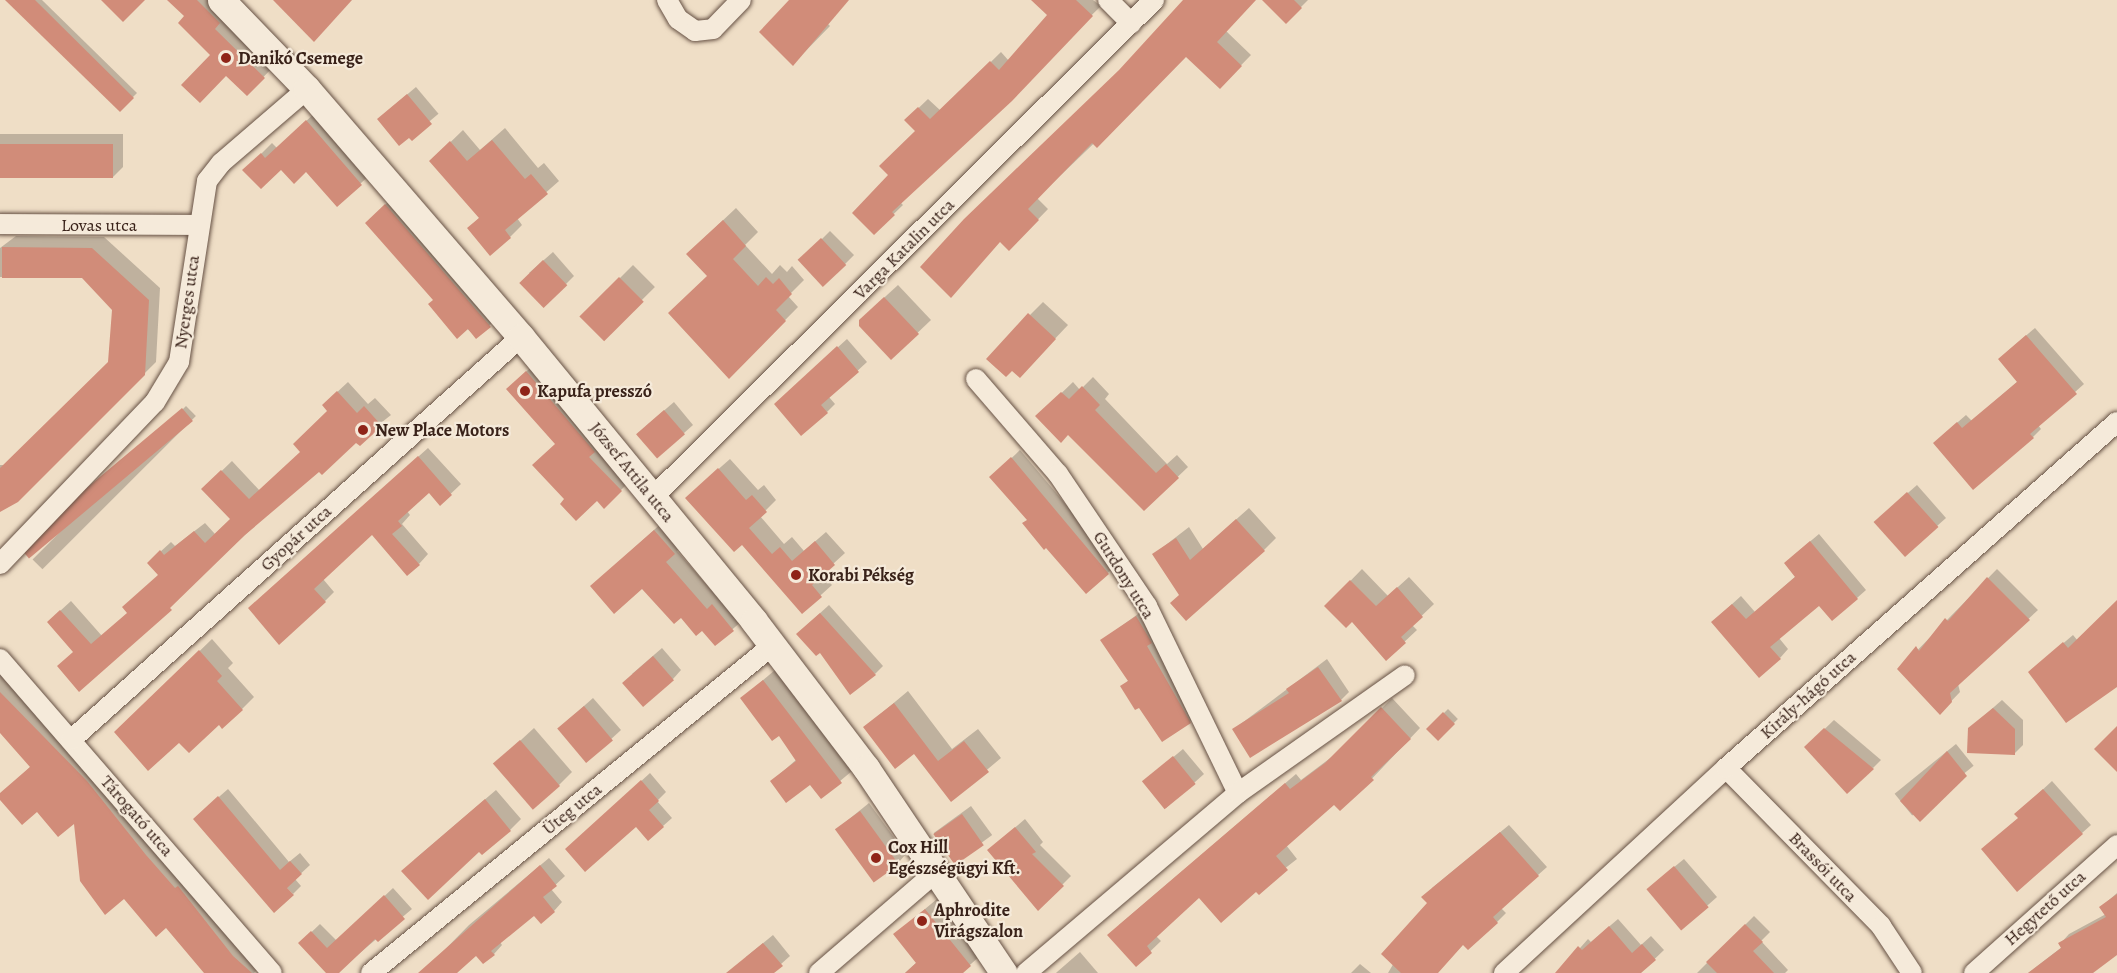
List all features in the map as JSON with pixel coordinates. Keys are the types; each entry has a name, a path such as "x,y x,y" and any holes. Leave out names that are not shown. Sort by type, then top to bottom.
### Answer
{"street":[{"name":"József Attila utca","path":"221,0 307,89 521,337 773,645 825,711 1004,973"},
{"path":"667,0 678,19 695,31 713,29 741,0"},
{"path":"1108,0 1131,23"},
{"name":"Varga Katalin utca","path":"652,497 1154,0"},
{"name":"Nyerges utca","path":"0,564 155,402 178,362 198,225 207,181 221,163 307,89"},
{"name":"Lovas utca","path":"0,224 198,225"},
{"name":"Gyopár utca","path":"71,740 521,337"},
{"name":"Gurdony utca","path":"976,379 1058,474 1147,606 1238,793"},
{"name":"Király-hágó utca","path":"1504,973 1726,768 2117,422"},
{"name":"Üteg utca","path":"371,973 773,645"},
{"name":"Tárogató utca","path":"0,659 272,973"},
{"path":"1026,973 1238,793 1405,675"},
{"name":"Brassói utca","path":"1726,768 1881,926 1912,973"},
{"name":"Hegytető utca","path":"1974,973 2117,845"},
{"path":"819,973 936,872"}],"building":[{"path":"5,0 35,0 134,98 120,112"},
{"path":"101,0 145,0 123,22"},
{"name":"Danikó Csemege","path":"167,0 197,0 220,23 215,29 265,78 247,96 226,76 200,103 181,85 210,55 178,23 184,16"},
{"path":"273,0 352,0 314,42"},
{"path":"789,0 849,0 793,66 759,32"},
{"path":"1031,0 1076,0 1093,16 1012,101 892,212 895,215 874,235 852,213 888,175 879,166 915,131 904,120 918,107 930,119 990,61 999,70 1047,15"},
{"path":"1183,0 1256,0 1217,42 1242,66 1220,89 1186,57 1097,148 1092,143 1028,209 1039,220 1009,251 1000,242 951,298 920,267 964,219 1119,70"},
{"path":"1262,0 1294,0 1302,8 1286,24"},
{"path":"407,94 432,124 412,141 409,138 399,146 377,119"},
{"path":"306,120 362,185 337,207 306,172 294,184 281,170 261,189 242,170 261,153 265,158"},
{"path":"492,140 525,179 531,174 548,194 505,230 511,238 490,256 467,228 479,218 429,161 450,141 467,161"},
{"path":"0,144 113,144 113,178 0,178"},
{"path":"385,204 491,327 476,339 468,329 457,339 428,304 433,300 365,223"},
{"path":"723,220 746,246 733,259 758,286 766,277 773,284 779,278 792,294 776,310 786,321 729,379 668,313 707,276 686,254"},
{"path":"821,238 846,265 823,287 798,260"},
{"path":"2,247 92,248 149,300 145,375 18,502 0,512 0,468 108,362 112,310 82,278 2,278"},
{"path":"543,260 567,285 544,308 519,283"},
{"path":"619,277 644,302 604,341 579,317"},
{"path":"884,297 919,334 891,360 859,326 859,320"},
{"path":"1028,313 1056,339 1020,378 1012,371 1006,377 986,359"},
{"path":"2026,335 2077,394 2030,434 2034,438 1973,490 1933,443 1957,422 1962,428 2017,382 1998,359"},
{"path":"837,346 859,372 821,405 828,413 801,436 774,404"},
{"path":"526,371 595,452 589,457 622,491 604,509 597,501 576,521 560,504 564,499 532,465 555,444 506,389"},
{"path":"1082,386 1100,405 1095,410 1156,473 1166,464 1179,478 1144,511 1068,435 1061,443 1035,416 1061,392 1069,399"},
{"path":"337,391 357,413 364,406 382,426 360,446 356,443 322,475 319,472 245,535 170,608 172,610 79,692 57,666 73,652 47,622 60,610 91,644 127,613 122,607 158,575 147,563 160,550 164,555 194,531 205,543 230,519 201,489 221,470 249,499 300,452 293,444 327,411 322,405"},
{"path":"182,408 193,421 29,559 18,546"},
{"path":"664,410 685,434 657,458 636,434"},
{"path":"418,456 452,495 440,506 429,493 398,521 402,526 392,534 420,565 407,576 372,535 314,589 326,602 279,645 248,608"},
{"path":"1011,457 1109,574 1086,594 1046,548 1044,550 1022,523 1027,520 989,477"},
{"path":"718,468 746,500 752,495 767,512 749,528 772,554 780,547 792,561 815,541 835,565 812,585 822,597 802,614 742,545 734,552 685,498"},
{"path":"1907,492 1938,527 1905,557 1874,522"},
{"path":"1236,519 1265,551 1186,621 1170,603 1179,595 1152,554 1176,538 1190,560"},
{"path":"654,530 675,554 666,562 707,609 712,604 734,631 715,646 702,631 696,636 681,618 674,624 642,589 614,614 590,586"},
{"path":"1810,541 1858,599 1832,621 1819,606 1770,647 1781,659 1759,678 1711,622 1732,604 1746,619 1795,577 1784,563"},
{"path":"1987,577 2030,620 1950,693 1952,702 1940,715 1897,669 1916,646 1919,651 1945,618 1948,621"},
{"path":"1350,580 1376,606 1397,587 1423,617 1401,637 1406,643 1386,661 1352,622 1346,628 1324,606"},
{"path":"2117,600 2117,687 2066,723 2028,672 2063,642 2068,648"},
{"path":"820,613 876,675 850,695 820,653 816,656 796,634"},
{"path":"1136,616 1152,643 1147,646 1191,723 1162,742 1139,708 1135,710 1120,686 1128,681 1100,640"},
{"path":"199,650 222,676 217,681 243,710 222,729 219,725 189,753 179,743 148,771 114,732"},
{"path":"653,656 674,680 643,707 622,683"},
{"path":"1318,667 1342,701 1250,758 1232,729 1289,693 1286,689"},
{"path":"763,680 842,783 821,799 810,785 786,803 770,781 796,761 779,736 772,741 740,698"},
{"path":"0,692 87,781 146,855 175,888 178,886 233,956 252,973 204,973 166,928 156,937 124,899 105,915 80,881 74,824 58,837 37,812 22,825 0,800 0,793 30,767 0,733"},
{"path":"894,703 938,761 964,741 989,772 951,802 914,754 895,769 863,727"},
{"path":"584,706 613,740 586,763 557,728"},
{"path":"1381,707 1411,739 1371,777 1374,780 1340,811 1334,805 1276,856 1288,870 1259,895 1256,892 1221,923 1199,898 1147,946 1152,953 1136,967 1107,935 1285,783 1290,789 1325,763"},
{"path":"1993,708 2015,729 2015,755 1967,753 1968,728"},
{"path":"1443,712 1455,724 1438,741 1426,729"},
{"path":"2117,726 2117,772 2094,749"},
{"path":"1824,728 1874,769 1847,794 1804,747"},
{"path":"520,740 560,786 533,810 493,764"},
{"path":"1947,751 1967,776 1920,822 1900,801"},
{"path":"1173,756 1196,784 1165,809 1142,781"},
{"path":"641,780 659,801 649,810 664,827 648,841 636,827 585,872 565,849"},
{"path":"2043,789 2083,834 2017,892 1981,849 2018,818 2014,814"},
{"path":"218,796 280,870 290,861 302,874 287,888 294,895 274,913 193,819"},
{"path":"485,799 511,831 482,855 479,852 428,900 401,871"},
{"path":"860,811 899,864 874,883 835,829"},
{"path":"962,814 984,845 955,865 933,834"},
{"path":"1015,827 1036,852 1032,854 1064,886 1038,911 987,850"},
{"path":"1500,832 1539,876 1493,917 1498,923 1468,950 1463,945 1438,973 1401,973 1381,954 1427,903 1421,897"},
{"path":"540,865 557,886 543,897 555,912 541,924 534,916 491,951 495,955 483,964 476,956 457,973 418,973"},
{"path":"1674,866 1709,907 1681,931 1646,889"},
{"path":"2117,894 2117,955 2093,973 2028,973 2061,948 2058,943 2106,917 2099,907"},
{"path":"384,895 405,919 378,942 375,939 339,973 326,973 298,943 311,931 327,948"},
{"path":"925,909 971,966 963,973 905,973 916,963 893,934"},
{"path":"1745,924 1763,942 1753,951 1774,973 1717,973 1706,962"},
{"path":"1609,926 1632,953 1642,944 1656,960 1641,973 1555,973 1578,946 1582,950"},
{"path":"763,943 783,966 774,973 726,973"}],"place":[{"name":"Danikó Csemege","path":"226,58"},
{"name":"Kapufa presszó","path":"525,391"},
{"name":"New Place Motors","path":"363,430"},
{"name":"Korabi Pékség","path":"796,575"},
{"name":"Cox Hill Egészségügyi Kft.","path":"876,858"},
{"name":"Aphrodite Virágszalon","path":"922,921"}]}
